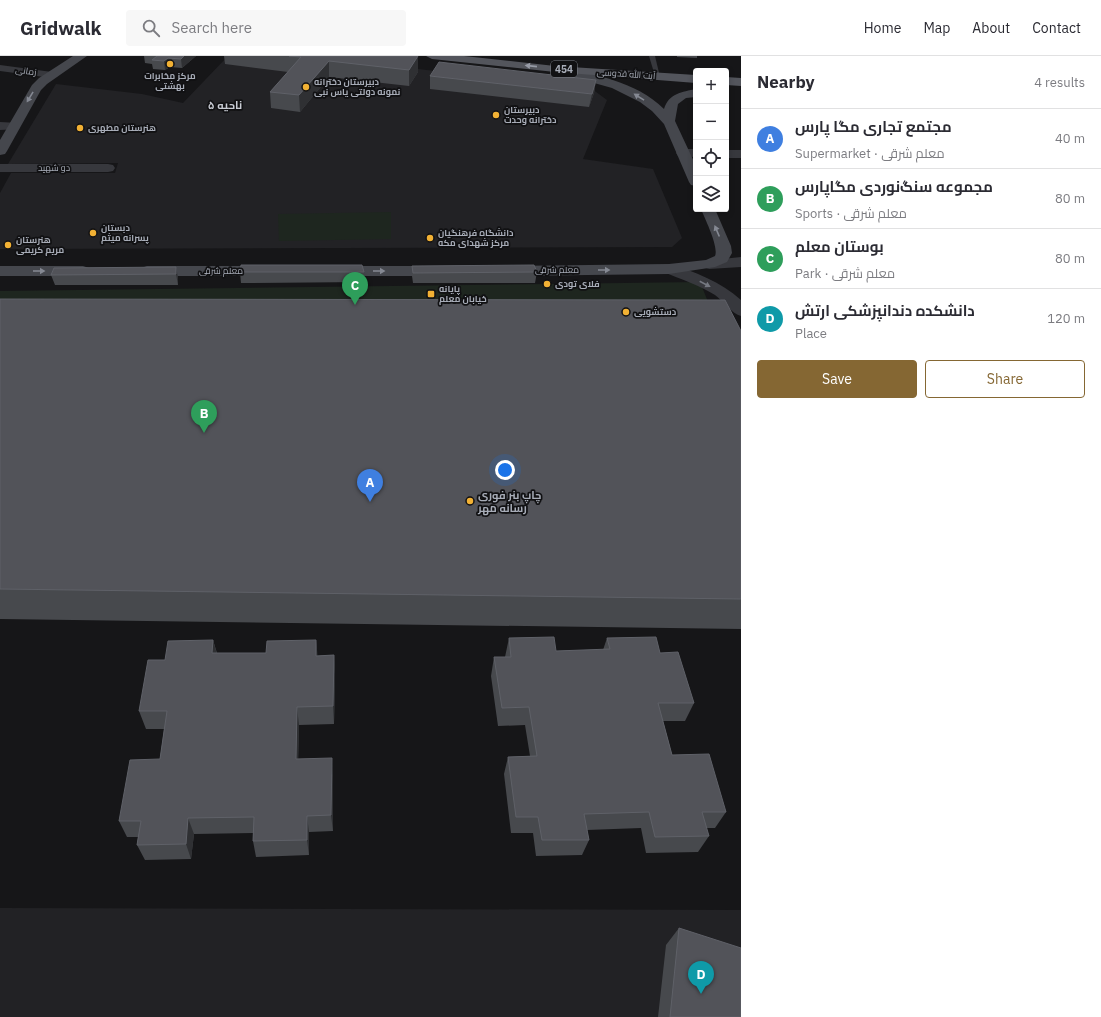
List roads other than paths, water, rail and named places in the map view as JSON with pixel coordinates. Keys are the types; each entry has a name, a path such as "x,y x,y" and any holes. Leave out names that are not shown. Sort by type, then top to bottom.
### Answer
{"main road":[{"path":"1,148 32,93 43,81 81,56"},
{"name":"آیت الله قدوسی","path":"432,56 555,69 690,79"},
{"name":"آیت الله قدوسی","path":"555,69 600,80 630,91 648,103 669,121"},
{"path":"690,79 671,81 664,84 675,90 693,92"},
{"path":"729,81 741,82"},
{"path":"729,92 741,93"},
{"path":"693,93 673,100 669,108 669,121 690,153 695,176"},
{"name":"معلم شرقی","path":"490,271 669,269 709,264 721,259 724,253 724,246 709,212"},
{"path":"0,271 95,271"},
{"name":"معلم شرقی","path":"134,271 284,271"},
{"path":"316,271 458,271"}],"street":[{"name":"زمانی","path":"0,68 52,75"},
{"path":"0,126 14,126"},
{"path":"729,154 741,154"},
{"name":"دو شهید","path":"0,168 108,168"},
{"path":"709,264 741,262"},
{"path":"669,269 694,278 716,289 738,305 741,311"}],"lane":[{"path":"652,56 658,76"}],"place":[{"name":"مرکز مخابرات بهشتی","path":"170,64"},
{"name":"دبیرستان دخترانه نمونه دولتی یاس نبی","path":"306,87"},
{"name":"دبیرستان دخترانه وحدت","path":"496,115"},
{"name":"هنرستان مطهری","path":"80,128"},
{"name":"دبستان پسرانه میثم","path":"93,233"},
{"name":"دانشگاه فرهنگیان مرکز شهدای مکه","path":"430,238"},
{"name":"هنرستان مریم کریمی","path":"8,245"},
{"name":"فلای تودی","path":"547,284"},
{"name":"پایانه خیابان معلم","path":"431,294"},
{"name":"بوستان معلم","path":"355,305"},
{"name":"دستشویی","path":"626,312"},
{"name":"مجموعه سنگ‌نوردی مگاپارس","path":"204,433"},
{"name":"چاپ بنر فوری رسانه مهر","path":"470,501"},
{"name":"مجتمع تجاری مگا پارس","path":"370,502"},
{"name":"دانشکده دندانپزشکی ارتش","path":"701,994"}],"district":[{"name":"ناحیه ۵","path":"225,105"}]}
